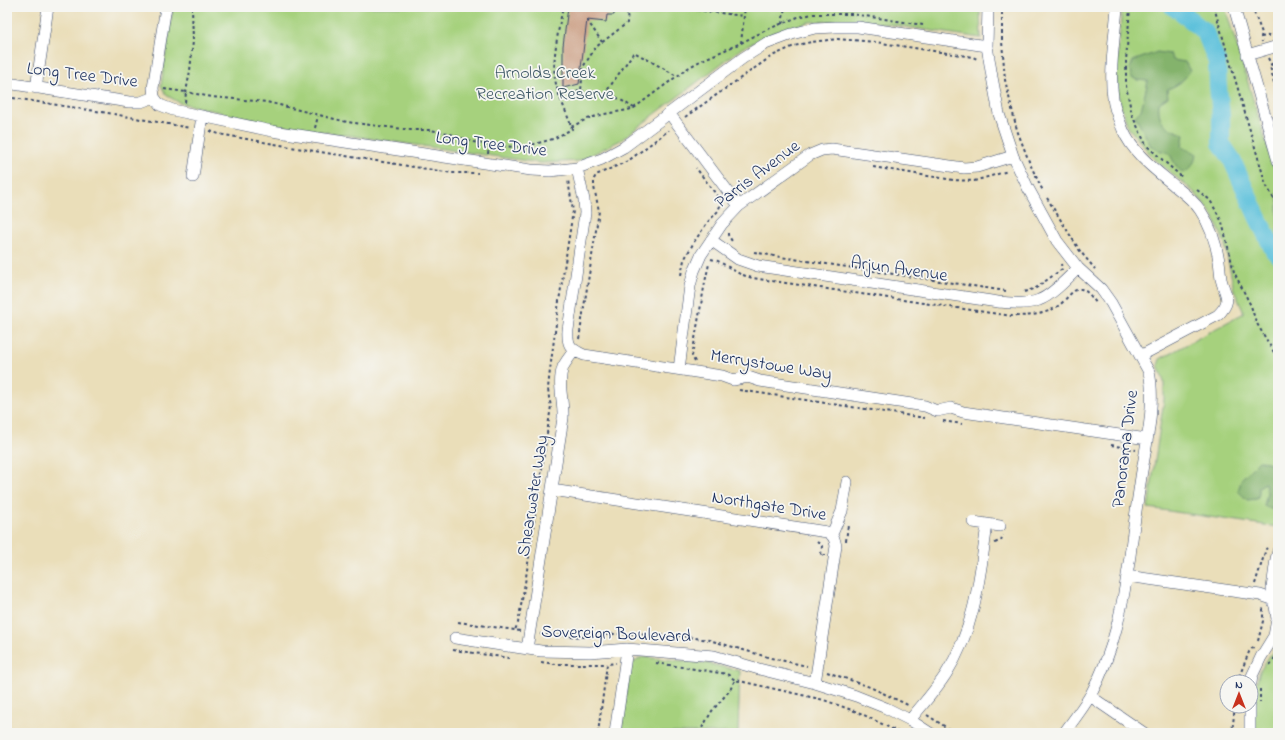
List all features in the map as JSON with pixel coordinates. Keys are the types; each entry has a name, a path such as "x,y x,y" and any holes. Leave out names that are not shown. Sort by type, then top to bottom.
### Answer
{"street":[{"path":"36,88 48,7"},
{"path":"154,92 166,7"},
{"name":"Panorama Drive","path":"988,7 988,46 992,77 999,114 1013,156 1042,215 1057,241 1078,268 1100,289 1111,303 1149,372 1152,384 1152,401 1147,439 1119,620 1113,642 1090,696 1064,733"},
{"path":"1117,7 1111,80 1113,99 1118,117 1124,132 1136,151 1152,167 1189,198 1206,220 1213,234 1217,249 1227,301 1224,308 1218,315 1140,356"},
{"path":"1234,7 1278,161"},
{"name":"Long Tree Drive","path":"7,83 129,102 141,102 154,92 160,105 173,110 272,131 532,170 550,171 577,168 602,159 624,147 742,58 765,44 792,34 815,28 858,27 988,46"},
{"path":"1247,55 1278,46"},
{"path":"670,113 681,120 739,206"},
{"path":"193,176 202,116"},
{"name":"Parris Avenue","path":"679,369 690,286 694,271 701,255 722,224 739,206 810,154 822,150 832,149 964,168 977,167 1013,156"},
{"path":"577,168 584,200 585,213 568,338 570,345 578,348"},
{"name":"Arjun Avenue","path":"711,240 738,259 758,266 1019,304 1039,300 1057,288 1078,268"},
{"name":"Merrystowe Way","path":"578,348 584,355 722,376 733,380 748,377 760,381 925,406 937,411 951,408 963,412 1147,439"},
{"name":"Shearwater Way","path":"527,649 563,418 561,381 563,368 578,348"},
{"path":"832,534 842,511 847,482"},
{"name":"Northgate Drive","path":"552,490 832,534 835,539 836,546 835,557 815,683"},
{"path":"973,522 1000,526"},
{"path":"910,720 947,673 972,617 987,524"},
{"path":"1253,674 1274,636 1277,619 1275,606 1272,599 1275,549"},
{"path":"1127,576 1260,595 1272,599"},
{"name":"Sovereign Boulevard","path":"455,638 527,649 563,652 590,652 627,649 714,656 815,683 856,696 886,708 910,720 930,733"},
{"path":"616,733 627,649"},
{"path":"1090,696 1144,733"},
{"path":"1250,733 1253,714"}],"path":[{"path":"186,92 193,41 192,7"},
{"path":"154,92 186,92 212,97 267,102 347,122 411,130 430,130 448,133 473,142 489,145 514,147 531,145 553,139 572,130 555,78 555,54 563,7"},
{"path":"581,91 583,67 596,47 626,23 628,7"},
{"path":"673,7 693,8 744,16"},
{"path":"571,127 587,119 603,114 625,111 634,108 688,68 702,60 741,43 745,7"},
{"path":"782,24 785,7"},
{"path":"874,7 886,9 886,7"},
{"path":"1002,7 1002,41 1006,80 1017,130 1030,164 1045,196 1080,251 1100,274"},
{"path":"1214,7 1266,185 1278,206"},
{"path":"1252,7 1262,33 1262,46 1266,49 1271,64 1270,66 1278,99"},
{"path":"587,20 602,42"},
{"path":"1261,37 1278,34"},
{"path":"578,348 599,211 594,187 594,179 596,175 628,161 681,120 772,56 794,46 811,42 838,39 875,42 973,57 978,59 981,64"},
{"path":"559,94 581,91 604,95 634,52 678,76"},
{"path":"1271,64 1278,61"},
{"path":"606,91 634,108"},
{"path":"681,120 689,123"},
{"path":"870,166 953,180 974,180 1008,171 1000,159"},
{"path":"680,281 684,260 694,242 707,223 718,211 720,206 719,198 696,168"},
{"path":"515,630 518,623 551,406 548,388 559,301 573,211 568,180"},
{"path":"722,247 729,230"},
{"path":"728,235 735,244"},
{"path":"750,251 774,256 1011,292"},
{"path":"699,362 694,362 692,356 705,282 711,259 718,261 740,274 752,278 1012,316 1027,316 1050,310 1059,306 1077,290 1081,289 1098,304"},
{"path":"1019,293 1036,288 1062,269 1062,265 1058,259"},
{"path":"536,510 548,513"},
{"path":"838,521 849,522 848,527"},
{"path":"814,541 819,542 822,546 821,555 835,557"},
{"path":"1240,674 1249,652 1257,642 1263,621 1260,595 1255,584 1266,549 1275,549"},
{"path":"458,622 515,630 530,634 585,637 614,634 674,635 709,640 771,658 818,669 870,687 918,710 955,733"},
{"path":"1270,665 1278,653"},
{"path":"598,733 607,664 625,662"},
{"path":"654,662 727,674 735,680 824,700 860,713 900,733"},
{"path":"699,733 712,711 730,690 735,680"},
{"path":"1232,733 1234,714"}],"green space":[{"name":"Arnolds Creek Recreation Reserve","path":"173,7 980,7 981,38 859,20 809,22 773,33 742,48 621,140 579,161 541,163 276,125 180,103 166,95 161,85"},
{"path":"1122,7 1225,7 1278,181 1278,527 1148,508 1164,399 1164,382 1158,365 1160,359 1244,313 1234,290 1225,245 1213,216 1194,192 1154,159 1128,127 1119,99 1116,77"},
{"path":"1157,52 1170,54 1173,60 1185,62 1190,71 1180,82 1167,89 1168,97 1159,103 1160,115 1164,124 1173,130 1184,134 1182,147 1197,154 1191,168 1183,173 1176,166 1169,153 1151,146 1135,116 1141,110 1148,81 1137,80 1131,77 1130,69 1133,61"},
{"path":"1259,461 1268,462 1275,470 1278,485 1278,503 1273,510 1264,506 1267,493 1265,483 1259,487 1257,499 1247,500 1238,491 1242,478"},
{"path":"1278,642 1278,733 1254,733 1253,714 1259,714 1260,671"},
{"path":"642,657 706,663 740,671 738,733 621,733 630,665"}],"building":[{"path":"568,7 614,7 614,15 607,15 606,22 587,20 579,84 563,88 563,46"}],"waterway":[{"path":"1173,7 1179,10 1205,32 1217,62 1221,116 1221,143 1231,158 1257,216 1274,251 1278,255"}]}
